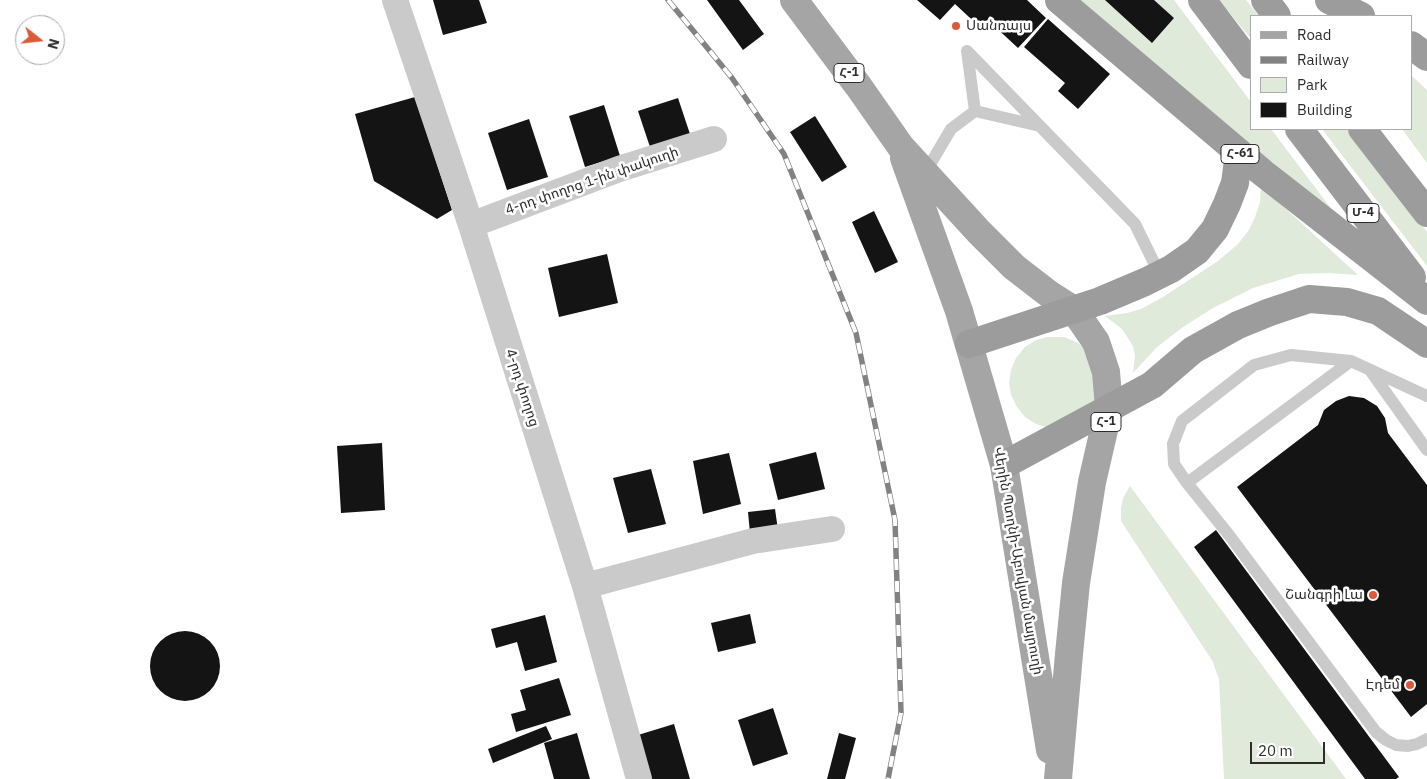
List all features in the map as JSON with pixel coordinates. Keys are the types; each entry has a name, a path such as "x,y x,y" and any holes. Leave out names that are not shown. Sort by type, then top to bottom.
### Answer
{"highway":[{"name":"Հ-61","path":"1059,0 1239,153 1427,299"},
{"path":"1202,0 1250,64"},
{"path":"1265,0 1276,15"},
{"path":"1329,0 1359,15"},
{"path":"1412,45 1427,57"},
{"name":"Մ-4","path":"1300,130 1427,299"},
{"path":"1363,130 1427,213"},
{"path":"969,344 1074,310 1145,282 1171,269 1197,250 1215,229 1235,183 1239,153"},
{"path":"1004,465 1152,385 1193,350 1238,326 1270,312 1309,299 1347,302 1378,311 1427,344"}],"main road":[{"name":"Վերին Պտղնի-Աբովյան մայրուղի","path":"794,0 859,87 900,147 978,232 1014,267 1049,294 1074,310 1096,342 1106,372 1109,408 1092,482 1076,582 1057,779"},
{"name":"Վերին Պտղնի-Աբովյան մայրուղի","path":"900,147 959,311 1004,465 1057,779"}],"street":[{"name":"4-րդ փողոց","path":"395,0 470,224 585,586 639,779"},
{"name":"4-րդ փողոց 1-ին փակուղի","path":"470,224 619,169 714,139"},
{"path":"585,586 753,541 832,529"}],"lane":[{"path":"975,111 966,51 1135,224 1160,274"},
{"path":"925,173 951,129 975,111 1040,126"},
{"path":"1427,396 1351,361 1291,355 1254,364 1182,422 1174,444 1174,464 1187,483 1229,534 1376,732 1396,745 1408,746 1427,739"},
{"path":"1187,483 1351,361"},
{"path":"1371,371 1427,450"}],"green space":[{"path":"1074,0 1174,0 1250,101 1250,130 1272,130 1336,215"},
{"path":"1219,0 1246,0 1258,15 1250,15 1250,38"},
{"path":"1412,76 1427,90 1427,163 1403,130 1412,130"},
{"path":"1323,130 1349,130 1427,232 1427,266"},
{"path":"1261,186 1358,275 1329,273 1299,274 1253,288 1213,308 1183,327 1157,347 1133,373 1135,356 1133,346 1122,329 1105,316 1141,309 1218,261 1238,244 1249,230 1260,202"},
{"path":"1048,337 1064,337 1078,343 1090,353 1098,397 1090,410 1049,428 1036,424 1025,417 1011,395 1009,383 1011,370 1016,358 1025,347 1036,340"},
{"path":"1130,486 1346,779 1224,779 1219,679 1213,662 1121,521 1123,498"}],"building":[{"path":"433,0 479,0 487,23 443,35"},
{"path":"707,0 739,0 764,34 743,50"},
{"path":"917,0 1027,0 1046,18 1018,48 991,23 984,31 955,4 940,20"},
{"path":"1105,0 1154,0 1174,18 1152,43"},
{"path":"1048,19 1110,74 1078,109 1058,91 1065,83 1024,47"},
{"path":"415,97 452,210 437,219 374,181 355,114"},
{"path":"678,98 691,137 651,150 638,111"},
{"path":"604,105 620,156 585,167 569,116"},
{"path":"815,116 847,167 822,182 790,132"},
{"path":"529,119 548,177 507,190 488,133"},
{"path":"874,211 898,262 875,273 852,222"},
{"path":"607,254 618,303 559,317 548,268"},
{"name":"Շանգրի Լա","path":"1349,396 1364,398 1377,406 1385,418 1388,433 1427,485 1427,704 1411,717 1237,487 1318,425 1324,410 1336,401"},
{"path":"382,443 385,510 341,513 337,446"},
{"path":"816,452 825,489 778,500 769,464"},
{"path":"729,453 741,504 703,514 693,461"},
{"path":"651,469 666,524 628,533 613,478"},
{"path":"775,509 778,530 750,533 748,512"},
{"path":"1216,530 1399,777 1396,779 1365,779 1194,547"},
{"path":"750,614 756,643 718,652 711,623"},
{"path":"545,615 557,662 525,671 517,642 496,648 491,629"},
{"path":"185,631 198,634 210,641 217,653 220,666 217,679 210,691 198,698 185,701 172,698 160,691 153,679 150,666 153,653 160,641 172,634"},
{"path":"559,678 571,715 516,732 511,714 526,710 520,690"},
{"path":"773,708 788,754 753,766 738,720"},
{"path":"674,724 690,779 651,779 638,735"},
{"path":"546,726 552,739 493,763 488,749"},
{"path":"577,733 590,779 554,779 544,743"},
{"path":"839,733 856,738 845,779 827,779"}],"railway":[{"path":"668,0 732,78 784,154 856,333 895,520 901,713 888,779"}],"place":[{"name":"Սանռայս","path":"956,26"},
{"name":"Շանգրի Լա","path":"1373,595"},
{"name":"Էդեմ","path":"1410,685"}]}
